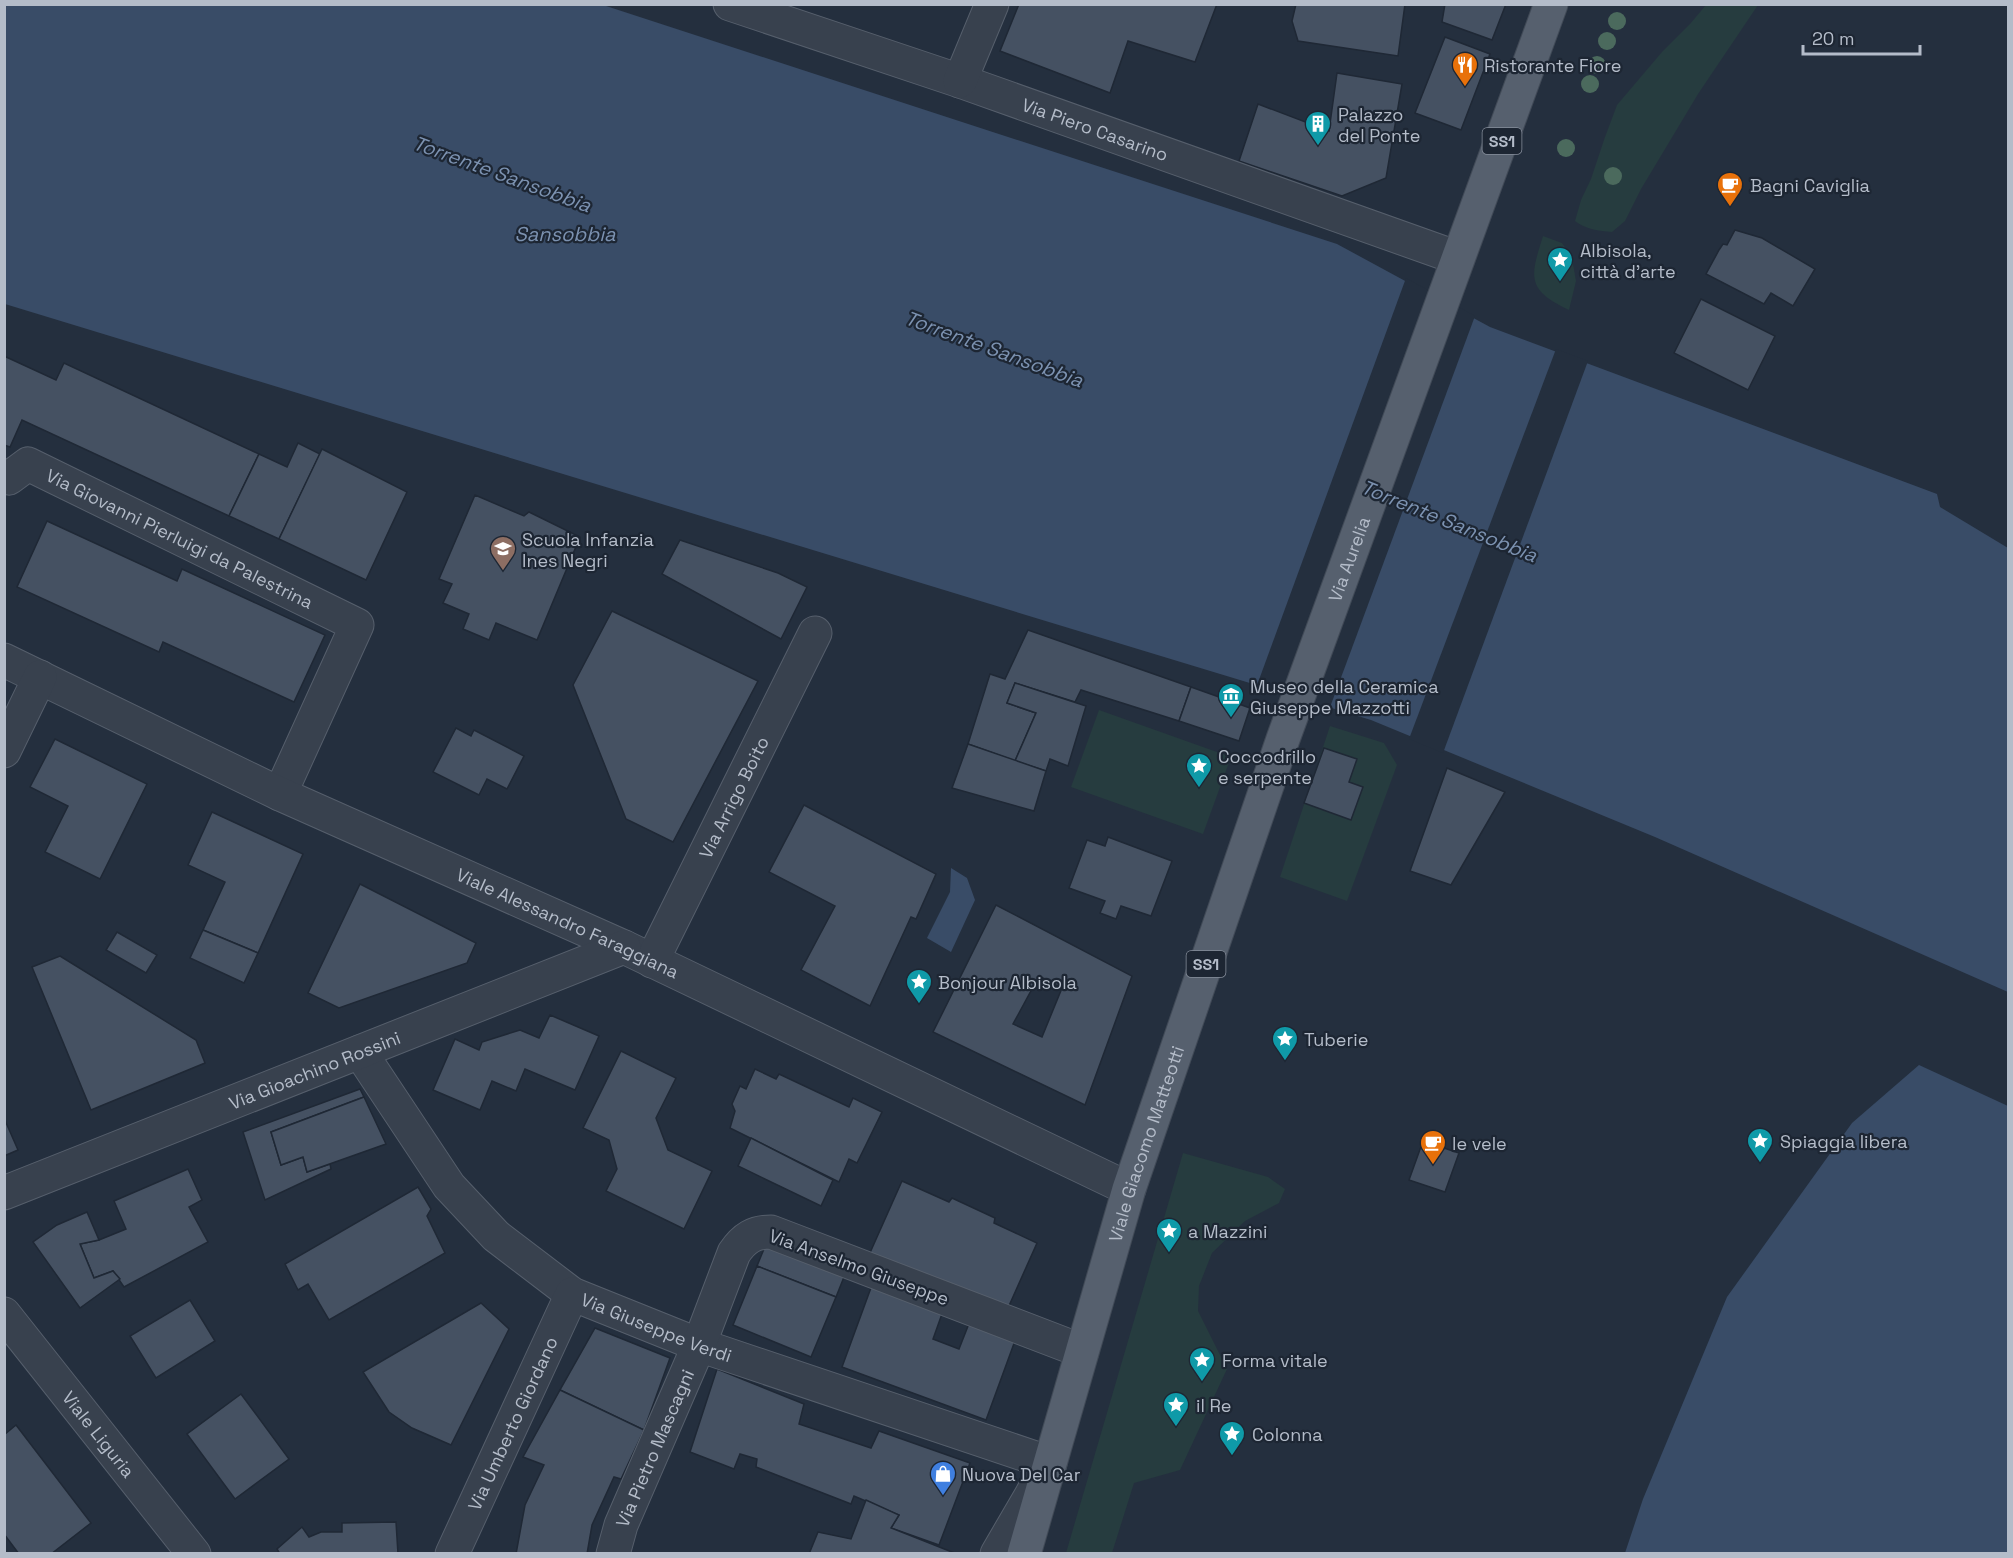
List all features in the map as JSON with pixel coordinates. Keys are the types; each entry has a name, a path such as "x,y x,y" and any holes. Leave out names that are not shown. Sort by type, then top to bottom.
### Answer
{"main road":[{"name":"SS1","path":"1454,267 1551,4"},
{"name":"Via Aurelia","path":"1283,739 1454,267"},
{"name":"Viale Giacomo Matteotti","path":"1024,1554 1129,1188 1283,739"}],"street":[{"name":"Via Piero Casarino","path":"729,4 960,81 1454,267"},
{"path":"960,81 992,4"},
{"name":"Via Giovanni Pierluigi da Palestrina","path":"4,476 9,478 28,464 357,625 280,794"},
{"name":"Via Arrigo Boito","path":"638,954 815,633"},
{"name":"Viale Alessandro Faraggiana","path":"4,660 280,794 638,954 1129,1188"},
{"path":"4,751 40,677"},
{"name":"Via Gioachino Rossini","path":"4,1193 360,1052 638,954"},
{"name":"Via Giuseppe Verdi","path":"360,1052 449,1186 496,1236 572,1294 699,1345 1050,1463"},
{"name":"Via Anselmo Giuseppe","path":"699,1345 734,1253 740,1243 760,1232 771,1232 1082,1351"},
{"name":"Via Umberto Giordano","path":"452,1554 572,1294"},
{"name":"Viale Liguria","path":"4,1314 194,1554"},
{"name":"Via Pietro Mascagni","path":"613,1554 621,1525 699,1345"},
{"path":"997,1554 1050,1463"}],"green space":[{"path":"1706,5 1758,5 1698,94 1641,189 1625,221 1612,232 1579,224 1575,221 1581,200 1591,179 1617,105"},
{"path":"1543,236 1562,243 1572,258 1576,281 1569,310 1545,296 1538,289 1535,281 1534,272"},
{"path":"1099,710 1231,757 1203,834 1071,787"},
{"path":"1330,726 1384,743 1397,765 1347,901 1280,877"},
{"path":"1183,1153 1268,1177 1285,1189 1279,1203 1245,1221 1212,1253 1199,1286 1198,1311 1227,1369 1180,1470 1134,1483 1112,1553 1066,1553"}],"water":[{"name":"Sansobbia","path":"4,5 603,5 1337,244 1490,327 1937,494 1940,507 2008,548 2008,992 1655,837 1371,720 5,304"},
{"path":"951,868 967,878 975,900 951,952 927,938 950,892"},
{"path":"1919,1065 2008,1106 2008,1553 1625,1553 1643,1499 1727,1297 1852,1123"}],"pier":[{"path":"1406,278 1475,316 1329,710 1256,688"},
{"path":"1556,349 1588,361 1443,753 1409,739"}],"building":[{"path":"1019,4 1217,4 1195,62 1128,41 1110,93 1000,51"},
{"path":"1296,4 1405,4 1398,56 1298,41 1292,21"},
{"path":"1445,4 1506,4 1492,40 1442,22"},
{"path":"1445,37 1490,54 1461,130 1415,113"},
{"name":"Palazzo del Ponte","path":"1337,73 1402,84 1386,178 1342,196 1239,161 1258,104 1329,131"},
{"path":"1735,230 1762,238 1815,269 1793,306 1771,293 1764,304 1706,274 1719,250 1723,244 1727,245"},
{"path":"1701,299 1775,336 1748,390 1674,353"},
{"path":"4,356 56,380 64,363 259,454 229,516 22,420 10,447 4,445"},
{"path":"298,443 320,454 279,539 229,516 259,454 287,467"},
{"path":"322,449 407,492 366,580 279,539"},
{"path":"475,495 524,516 529,512 580,537 537,640 496,623 489,640 463,629 469,614 443,603 452,584 439,579"},
{"path":"47,521 177,581 182,569 325,635 294,702 163,642 159,652 17,587"},
{"path":"680,540 778,573 807,587 781,639 662,574"},
{"path":"612,611 758,681 673,842 626,819 573,685"},
{"path":"1028,630 1191,687 1179,721 1081,690 1075,702 1015,683 1007,703 1036,713 1015,761 968,744 990,674 1005,679"},
{"path":"1015,683 1086,706 1068,766 1050,759 1046,771 1015,761 1036,713 1007,703"},
{"path":"1191,687 1250,708 1239,741 1179,721"},
{"path":"456,728 471,736 474,730 524,756 507,789 487,779 479,795 433,772"},
{"path":"55,739 147,784 100,879 45,852 68,806 30,787"},
{"path":"968,744 1046,771 1034,811 952,788"},
{"path":"1324,748 1357,759 1349,782 1363,787 1351,820 1304,803"},
{"path":"1447,768 1505,792 1451,885 1410,871"},
{"path":"804,805 936,874 916,919 911,917 870,1006 801,970 835,906 769,872"},
{"path":"212,812 303,854 258,953 203,930 225,882 188,865"},
{"path":"1108,837 1172,861 1151,916 1121,906 1116,919 1100,913 1105,901 1069,888 1087,840 1105,846"},
{"path":"360,884 476,943 467,963 339,1008 308,993"},
{"path":"996,905 1132,976 1085,1105 933,1032","holes":["1039,976 1062,988 1042,1037 1013,1024"]},
{"path":"203,930 258,953 244,983 190,958"},
{"path":"117,932 157,955 146,973 106,950"},
{"path":"60,956 196,1040 205,1063 91,1110 32,967"},
{"path":"550,1015 599,1036 575,1090 525,1069 516,1091 492,1081 480,1110 433,1090 455,1039 479,1050 482,1042 520,1030 539,1038"},
{"path":"621,1051 676,1078 656,1118 668,1150 712,1171 684,1229 606,1191 617,1169 609,1140 583,1128"},
{"path":"755,1069 776,1079 779,1074 849,1107 853,1098 882,1112 857,1163 849,1159 839,1182 730,1128 735,1111 732,1104 740,1086 746,1089"},
{"path":"360,1089 364,1097 271,1132 281,1165 303,1157 307,1172 330,1164 331,1169 265,1200 243,1132"},
{"path":"364,1097 386,1144 307,1172 303,1157 281,1165 271,1132"},
{"path":"4,1118 18,1150 4,1156"},
{"path":"751,1138 833,1180 821,1206 738,1166"},
{"path":"1423,1141 1459,1153 1445,1192 1409,1180"},
{"path":"188,1169 202,1200 189,1207 208,1242 124,1287 113,1271 94,1278 80,1244 99,1240 126,1229 114,1201"},
{"path":"902,1181 949,1202 952,1198 995,1218 994,1223 1037,1243 1008,1308 869,1255"},
{"path":"418,1187 431,1209 427,1216 445,1253 329,1320 308,1284 298,1290 285,1264"},
{"path":"87,1212 99,1240 80,1244 94,1278 113,1271 120,1279 80,1308 33,1242 57,1225"},
{"path":"766,1244 844,1277 836,1297 757,1266"},
{"path":"757,1266 836,1297 811,1357 733,1325"},
{"path":"872,1285 943,1311 933,1339 959,1349 970,1321 1016,1338 986,1420 842,1367"},
{"path":"190,1300 215,1341 156,1378 130,1336"},
{"path":"481,1303 509,1329 451,1445 412,1428 389,1412 363,1372"},
{"path":"595,1328 670,1358 644,1430 560,1390"},
{"path":"717,1369 804,1404 799,1424 871,1448 879,1431 970,1463 939,1545 891,1528 899,1515 854,1496 851,1504 756,1467 757,1459 740,1454 734,1469 690,1452"},
{"path":"560,1390 644,1430 621,1479 614,1477 592,1525 587,1554 516,1554 525,1505 544,1465 523,1457"},
{"path":"241,1394 289,1459 235,1499 187,1434"},
{"path":"16,1425 91,1523 51,1554 19,1554 4,1534 4,1435"},
{"path":"866,1500 899,1515 891,1528 957,1554 809,1554 818,1532 851,1539"},
{"path":"396,1522 398,1554 280,1554 277,1549 302,1527 309,1537 321,1532 342,1532 342,1523"}],"place":[{"name":"Ristorante Fiore","path":"1465,88"},
{"name":"Palazzo del Ponte","path":"1318,147"},
{"name":"Bagni Caviglia","path":"1730,208"},
{"name":"Albisola, città d'arte","path":"1560,283"},
{"name":"Scuola Infanzia Ines Negri","path":"503,572"},
{"name":"Museo della Ceramica Giuseppe Mazzotti","path":"1231,719"},
{"name":"Coccodrillo e serpente","path":"1199,789"},
{"name":"Bonjour Albisola","path":"919,1005"},
{"name":"Tuberie","path":"1285,1062"},
{"name":"Spiaggia libera","path":"1760,1164"},
{"name":"le vele","path":"1433,1166"},
{"name":"a Mazzini","path":"1169,1254"},
{"name":"Forma vitale","path":"1202,1383"},
{"name":"il Re","path":"1176,1428"},
{"name":"Colonna","path":"1232,1457"},
{"name":"Nuova Del Car","path":"943,1497"}],"water label":[{"name":"Torrente Sansobbia","path":"502,174"},
{"name":"Torrente Sansobbia","path":"994,349"},
{"name":"Torrente Sansobbia","path":"1449,521"}]}
